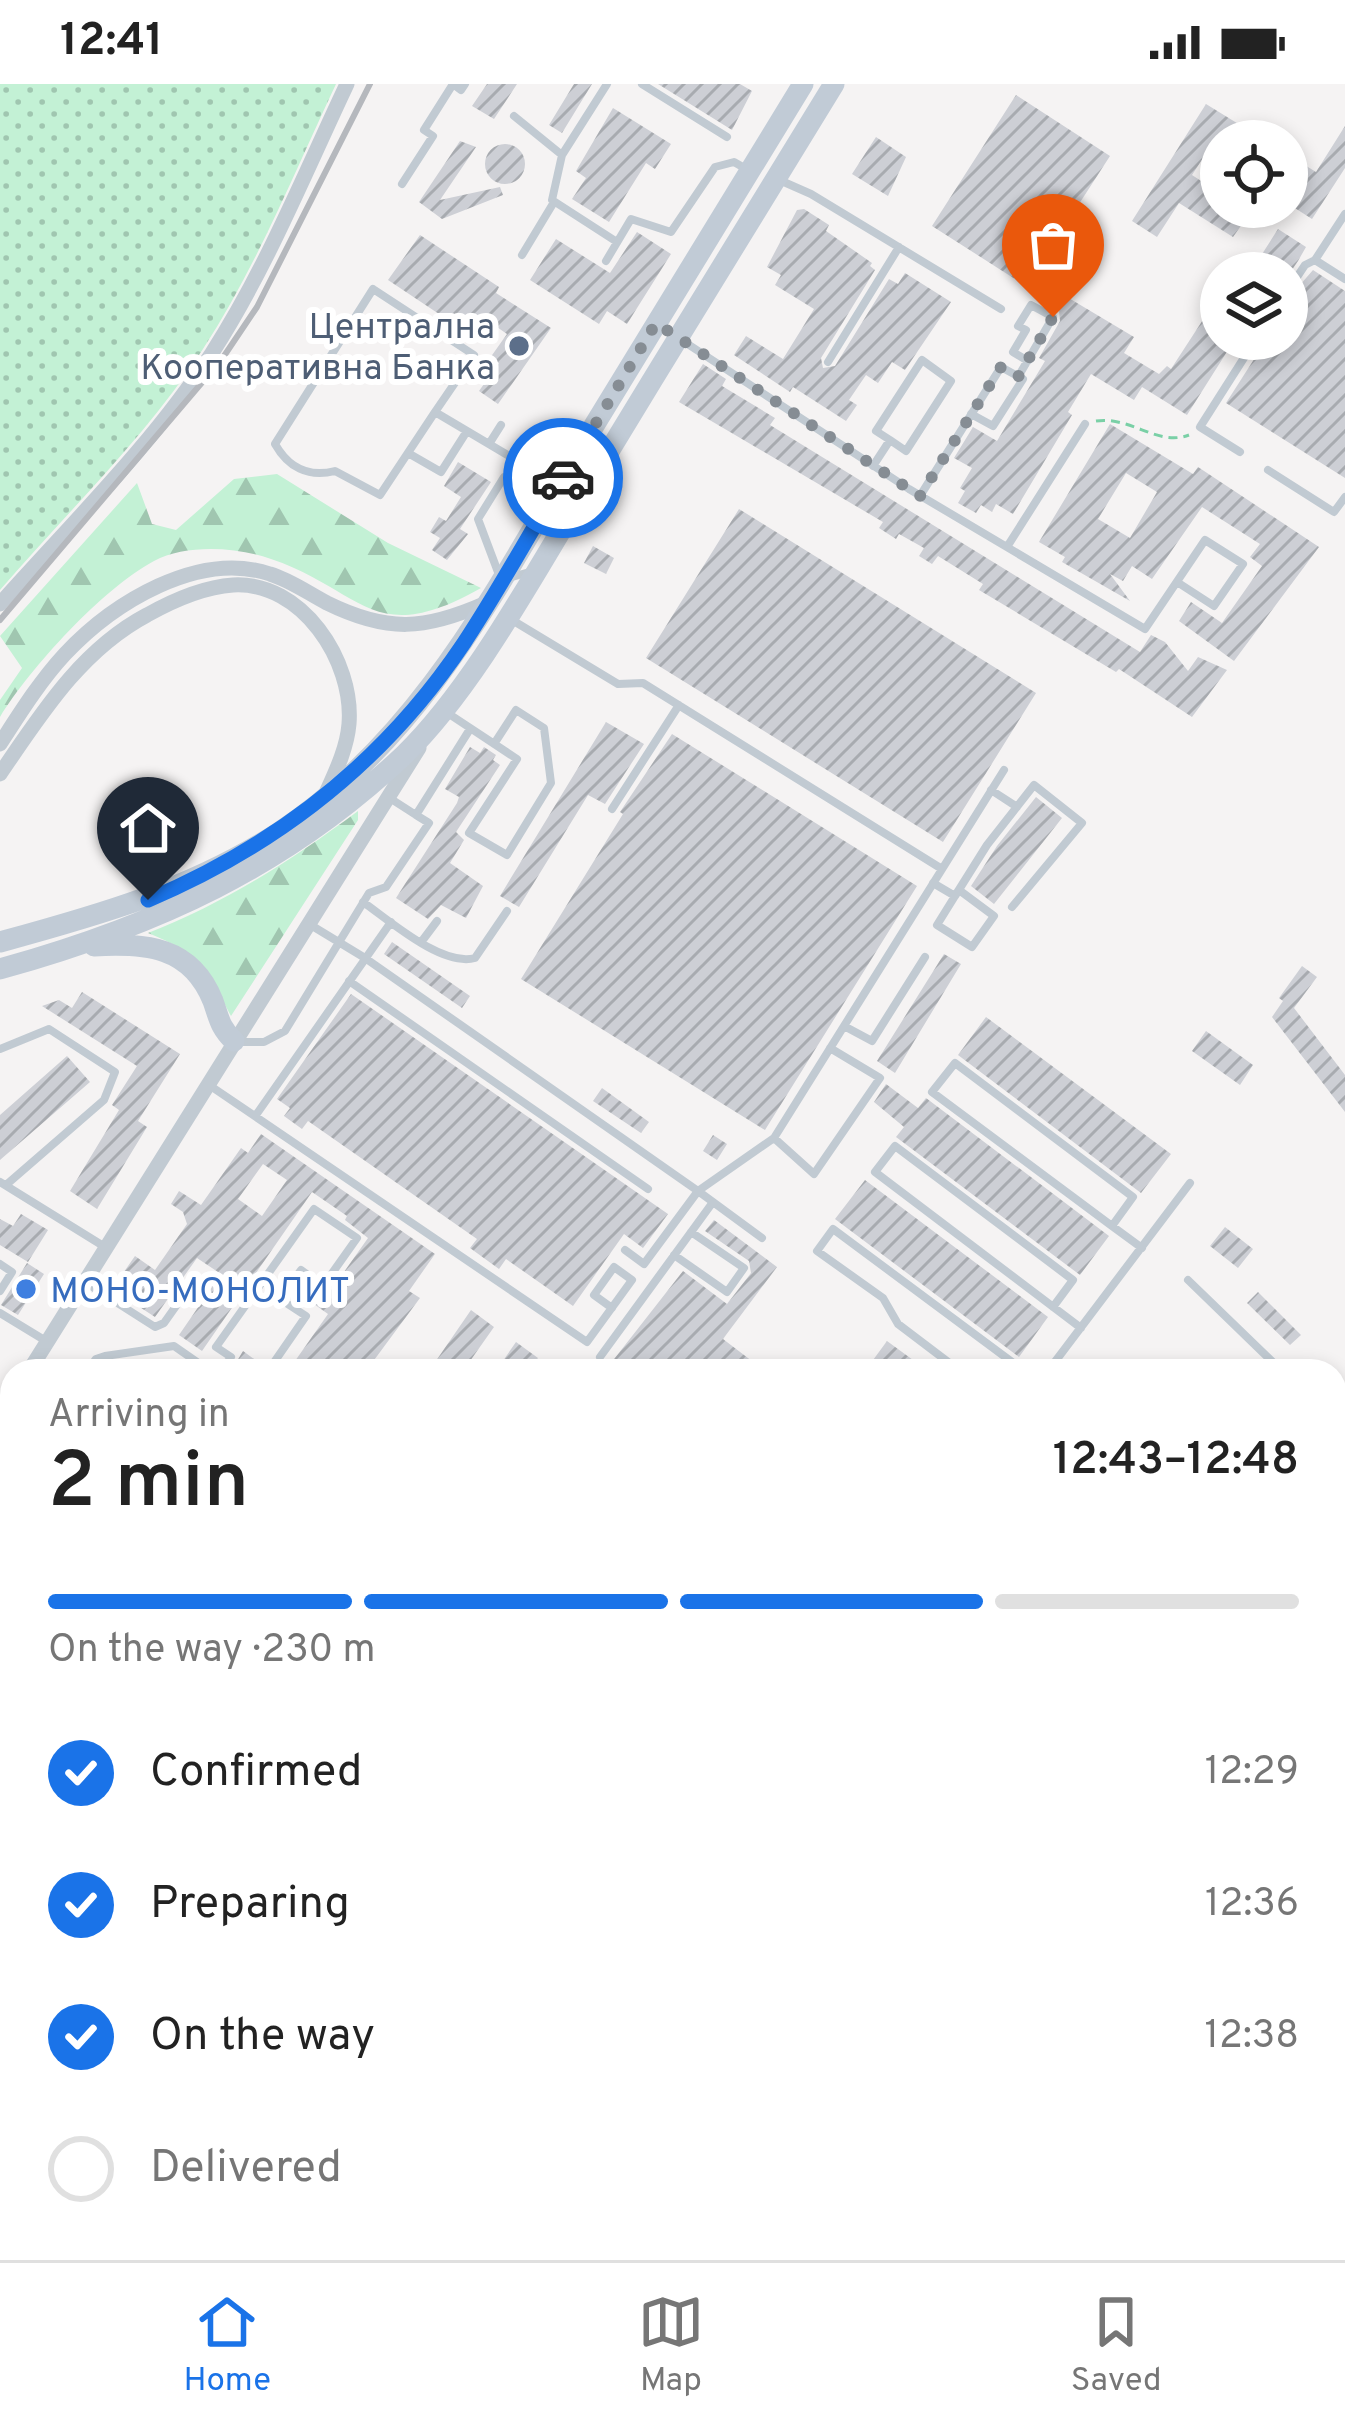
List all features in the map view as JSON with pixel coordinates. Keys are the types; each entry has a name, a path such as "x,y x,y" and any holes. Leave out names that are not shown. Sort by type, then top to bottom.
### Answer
{"main road":[{"path":"0,969 76,947 188,903 267,862 367,789 444,711 497,609 501,580 549,480 656,323 803,84"},
{"path":"0,942 108,914 196,880 281,831 373,756 464,643 535,570 829,86"},
{"path":"76,947 141,944 174,953 200,975 221,1030 234,1042"}],"street":[{"path":"0,604 163,419 210,356 252,286 347,84"},
{"path":"0,744 41,683 95,626 143,596 196,573 232,566 251,568 275,575 355,616 394,626 497,609"},
{"path":"0,774 79,665 112,637 166,605 234,585 268,592 290,604 309,619 341,666 349,724 339,766 324,798"},
{"path":"36,1359 444,711"}],"lane":[{"path":"402,184 433,136 424,130 453,84 461,90 465,84"},
{"path":"522,255 554,202 562,155 607,84"},
{"path":"642,84 727,137"},
{"path":"514,116 562,155"},
{"path":"606,261 631,219 671,232 715,167 734,162 749,171"},
{"path":"776,178 811,194 1001,309"},
{"path":"554,202 617,242"},
{"path":"1308,264 1345,214"},
{"path":"828,362 899,248"},
{"path":"1315,260 1345,279"},
{"path":"373,289 474,355 435,412 380,495 335,471 324,474 296,468 284,460 275,444 373,289"},
{"path":"1018,377 1028,361 1053,317 1031,305 1018,326 1026,330 1013,352 1028,361"},
{"path":"656,323 920,496 1145,628 1205,540 1243,564 1214,606 1177,582"},
{"path":"922,360 951,381 906,451 890,440 875,431 922,360"},
{"path":"1240,452 1200,427 1243,360"},
{"path":"920,496 971,414 1001,367 1023,380 993,426 971,414"},
{"path":"435,412 549,480 567,520"},
{"path":"1007,547 1085,424"},
{"path":"488,444 502,425"},
{"path":"408,452 441,472 467,431"},
{"path":"873,466 890,440"},
{"path":"1268,470 1334,512 1345,496"},
{"path":"535,570 501,580 478,519 504,477 549,480"},
{"path":"497,609 618,684 643,683 942,869"},
{"path":"612,809 679,705"},
{"path":"444,711 470,729 517,759 469,833 507,855 551,783 544,728 516,710 494,744"},
{"path":"416,815 470,729"},
{"path":"625,1250 644,1264 698,1191 774,1138 1004,770"},
{"path":"933,884 957,893 994,916 972,947 937,925 957,893 1034,785 1082,823 1012,907"},
{"path":"992,790 1018,807"},
{"path":"234,1042 264,1042 285,1031 369,893 386,887 429,823 388,797"},
{"path":"363,902 446,957 468,960 475,958 507,911"},
{"path":"422,940 437,921"},
{"path":"256,1115 392,922"},
{"path":"309,924 365,958 762,1238"},
{"path":"844,1026 872,1041 925,957"},
{"path":"349,981 648,1189"},
{"path":"0,1049 49,1029 115,1072 104,1100 3,1183 106,1247"},
{"path":"774,1138 814,1174 880,1078 830,1048"},
{"path":"1112,1226 1133,1197 955,1064 932,1092 1112,1226 1142,1248"},
{"path":"208,1084 587,1342 612,1308 632,1280 614,1267 594,1295 612,1308"},
{"path":"1053,1307 1073,1280 895,1146 875,1172 1053,1307 1081,1328"},
{"path":"1057,1359 1190,1184"},
{"path":"601,1357 713,1202"},
{"path":"230,1359 216,1347 314,1209 357,1238 323,1286 301,1270 280,1298 306,1316 276,1359"},
{"path":"944,1359 898,1324 883,1298 817,1251 833,1229 1008,1359"},
{"path":"674,1255 727,1292 743,1268 691,1232"},
{"path":"0,1264 12,1272 0,1291"},
{"path":"1188,1280 1270,1359"},
{"path":"85,1282 155,1328 164,1323 194,1282"},
{"path":"0,1313 47,1342"},
{"path":"96,1359 174,1346 194,1359"}],"path":[{"path":"1085,424 1123,420 1172,440 1200,427"}],"green space":[{"path":"0,84 336,84 258,252 203,349 132,443 0,590"},
{"path":"277,474 388,543 481,588 444,606 391,614 258,555 212,549 181,552 134,573 91,609 48,653 0,717 0,700 22,668 0,636 137,483 152,524 176,530 234,479"},
{"path":"358,811 358,820 231,1016 215,985 191,955 148,933 257,879"}],"building":[{"path":"487,84 517,84 494,119 472,106"},
{"path":"574,84 592,84 562,133 549,125"},
{"path":"658,84 740,84 752,91 732,130"},
{"path":"1016,95 1110,156 1026,286 932,226"},
{"path":"1206,104 1232,120 1200,120 1200,163 1192,175 1200,180 1200,216 1179,203 1157,237 1132,221"},
{"path":"613,108 671,144 655,169 646,163 609,222 572,199 586,178 576,171"},
{"path":"1345,126 1345,168 1312,219 1308,216 1308,167 1316,172"},
{"path":"876,137 906,157 888,196 852,174"},
{"path":"460,141 476,147 440,200 500,187 503,195 442,219 419,202"},
{"path":"505,144 519,150 525,164 519,178 505,184 491,178 485,164 491,150"},
{"path":"804,209 829,225 826,231 872,263 875,270 821,358 823,368 835,366 889,279 898,284 905,273 951,302 905,370 892,362 878,383 866,375 849,400 857,405 846,421 734,355 746,336 783,359 814,309 775,285 781,275 767,267 797,210"},
{"path":"1219,228 1239,228 1233,237"},
{"path":"1278,229 1306,247 1303,252 1263,252"},
{"path":"637,232 671,254 627,324 607,311 599,324 530,280 556,239 610,273"},
{"path":"420,235 551,328 498,404 479,391 499,363 490,358 507,334 481,316 469,334 388,280"},
{"path":"1313,270 1345,291 1345,478 1226,403 1254,360 1308,360 1308,276"},
{"path":"1067,297 1134,337 1124,353 1159,374 1167,366 1171,369 1200,324 1200,360 1222,360 1187,415 1142,387 1134,400 1091,374 1013,514 996,504 992,512 981,505 976,513 958,503 965,491 960,488 972,468 954,458 973,427 997,441 1045,361 1039,358 1060,321 1059,311"},
{"path":"703,364 726,379 722,386 775,418 770,425 1140,652 1151,635 1165,642 1188,671 1198,657 1227,670 1192,717 1119,669 1116,672 979,590 983,584 938,556 932,564 919,556 924,548 899,534 896,539 879,528 883,522 679,402"},
{"path":"1110,424 1193,474 1198,467 1319,547 1234,661 1179,621 1191,602 1222,623 1262,566 1250,557 1260,544 1202,507 1152,579 1132,566 1123,581 1110,574 1130,601 1062,562 1065,557 1039,542","holes":["1126,473 1157,492 1130,538 1098,519"]},
{"path":"458,462 491,482 460,529 468,534 447,560 432,550 440,538 430,532 439,517 446,521 461,497 444,486"},
{"path":"739,509 1036,693 943,842 646,658"},
{"path":"593,546 614,558 606,574 584,563"},
{"path":"606,722 644,744 605,804 588,795 519,907 500,896"},
{"path":"672,734 917,886 765,1130 521,979"},
{"path":"470,747 480,753 484,747 496,755 493,760 500,765 456,832 464,840 450,863 483,886 466,918 441,905 428,919 396,898 457,803 459,797 445,789"},
{"path":"1036,797 1062,818 994,904 971,886"},
{"path":"392,942 470,996 462,1008 384,954"},
{"path":"944,954 961,964 895,1073 877,1061"},
{"path":"1302,966 1317,977 1294,1008 1345,1075 1345,1112 1272,1017"},
{"path":"82,992 180,1054 138,1121 147,1127 97,1209 70,1191 119,1110 112,1105 137,1066 42,1006 59,1000 72,1008"},
{"path":"351,994 668,1214 643,1248 624,1234 573,1306 506,1259 499,1269 470,1248 477,1239 308,1121 302,1129 284,1116 290,1108 277,1099"},
{"path":"986,1017 1171,1154 1141,1193 958,1055"},
{"path":"1206,1031 1253,1065 1240,1085 1192,1051"},
{"path":"67,1056 90,1082 0,1160 0,1115"},
{"path":"886,1084 918,1108 926,1098 1109,1236 1080,1275 896,1137 904,1127 874,1102"},
{"path":"602,1088 649,1122 641,1133 593,1101"},
{"path":"261,1134 435,1254 409,1291 420,1298 375,1359 296,1359 328,1314 304,1297 310,1287 327,1296 368,1238 345,1220 347,1216 312,1192 202,1351 179,1335 221,1274 197,1258 155,1317 112,1289 135,1256 155,1270 187,1224 183,1212 171,1204 179,1191 201,1205 241,1148 248,1153","holes":["263,1164 287,1180 262,1216 238,1199"]},
{"path":"713,1135 727,1144 717,1160 703,1151"},
{"path":"865,1180 1048,1317 1019,1357 835,1219"},
{"path":"21,1214 48,1230 28,1262 0,1245 0,1219 13,1226"},
{"path":"714,1220 777,1267 723,1339 749,1359 614,1359 683,1271 727,1304 751,1273 749,1261 705,1231"},
{"path":"1225,1227 1253,1249 1238,1268 1210,1246"},
{"path":"27,1263 44,1274 18,1315 1,1305"},
{"path":"1258,1292 1301,1335 1290,1345 1247,1303"},
{"path":"471,1310 494,1327 471,1359 437,1359"},
{"path":"887,1341 912,1359 874,1359"},
{"path":"516,1342 538,1358 537,1359 504,1359"}],"railway":[{"path":"0,620 222,359 257,307 370,84"}],"way so far":[{"path":"563,478 656,323 920,496 1001,367 1018,377 1053,317"}],"place":[{"name":"Централна Кооперативна Банка","path":"519,346"},
{"name":"МОНО-МОНОЛИТ","path":"26,1289"}],"route":[{"path":"148,900 196,880 281,831 387,742 464,643 563,478"}]}
